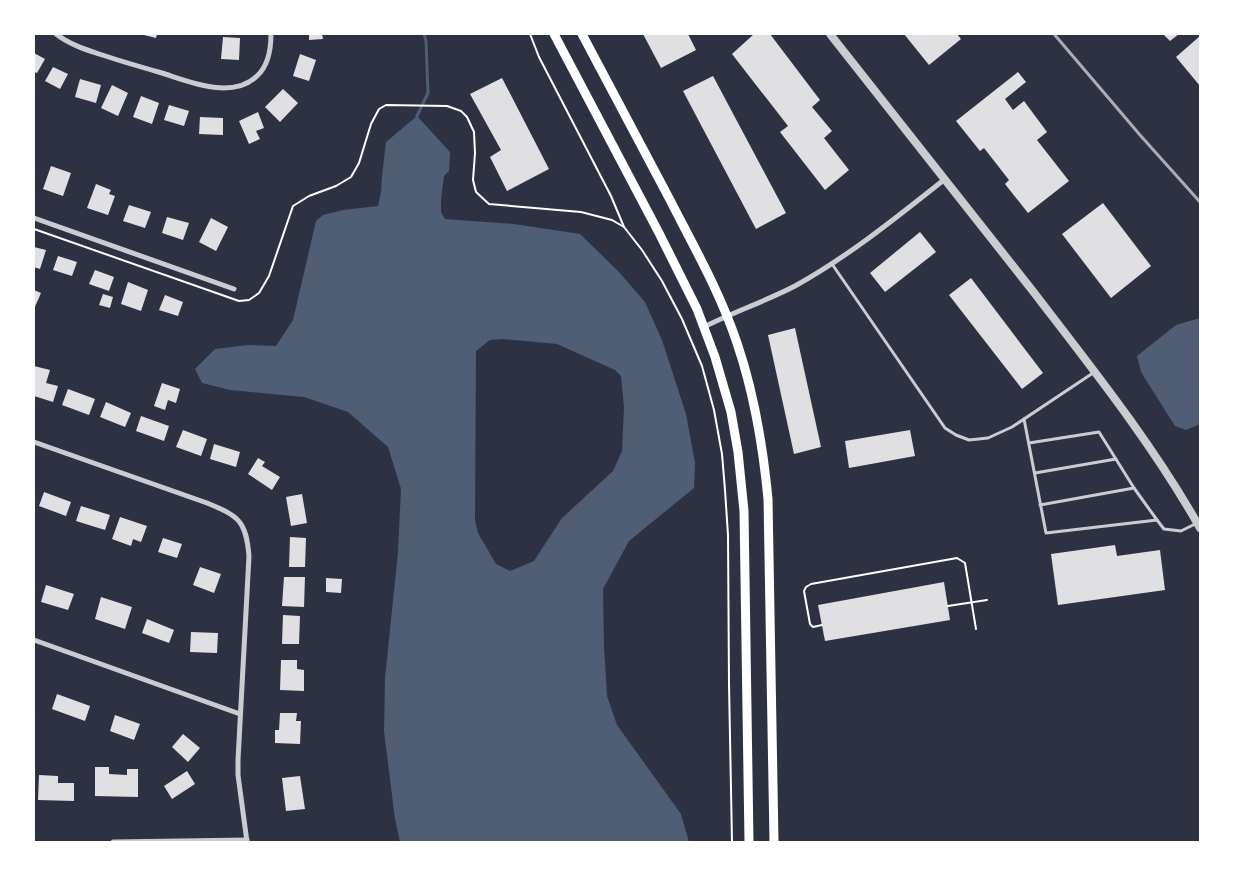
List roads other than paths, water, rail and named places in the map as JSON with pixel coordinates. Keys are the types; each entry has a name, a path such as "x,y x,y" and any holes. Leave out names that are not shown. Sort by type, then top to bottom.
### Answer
{"main road":[{"path":"554,34 688,290 704,327 730,412 743,490 749,842"},
{"path":"582,34 696,251 727,315 752,395 762,446 768,499 774,842"}],"street":[{"path":"56,34 64,40 84,49 108,57 195,84 219,88 246,85 261,72 269,53 271,34"},
{"path":"830,34 1094,372 1156,457 1199,525"},
{"path":"704,327 727,315 793,287 832,264 912,205 944,178"},
{"path":"34,218 234,289"},
{"path":"34,442 212,505 236,517 243,526 248,544 249,556 238,775 247,841 113,842"},
{"path":"34,640 240,714"}],"lane":[{"path":"832,264 945,428 956,435 969,440 988,438 1012,427 1094,372"},
{"path":"1024,419 1046,533 1157,520"},
{"path":"1029,443 1098,432 1134,488 1164,529 1181,531 1199,525"},
{"path":"1035,473 1116,460"},
{"path":"1040,505 1134,488"}],"water":[{"path":"417,116 450,152 449,171 444,176 441,199 441,212 445,219 514,224 580,234 618,271 645,302 662,340 686,414 695,463 694,488 629,541 603,589 604,646 607,696 617,725 681,814 689,842 400,842 395,819 384,731 385,678 398,552 401,489 388,447 348,412 304,397 230,390 202,383 195,369 215,349 248,345 276,346 293,320 316,221 323,215 343,210 378,206 386,142","holes":["503,339 557,344 615,370 621,376 624,407 622,451 613,471 562,518 534,561 510,571 496,564 478,533 475,520 476,351 490,340"]},
{"path":"1200,318 1200,424 1186,430 1175,426 1141,372 1137,356 1176,325"}],"waterway":[{"path":"417,120 417,116 428,93 426,41 424,34"}],"railway":[{"path":"1054,34 1200,202"}]}
